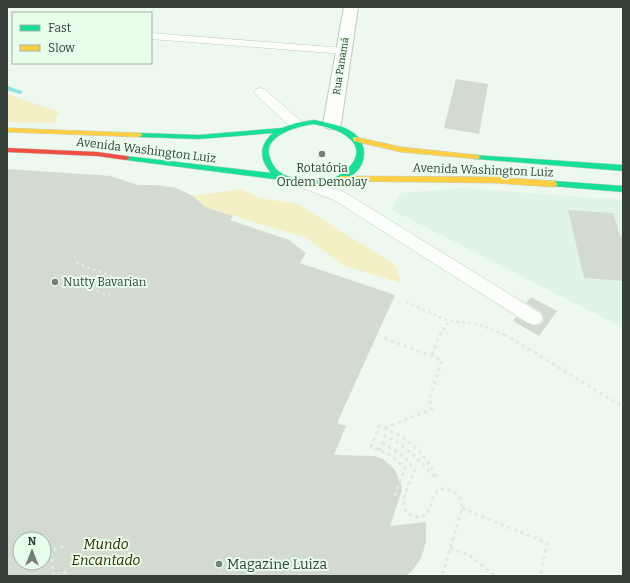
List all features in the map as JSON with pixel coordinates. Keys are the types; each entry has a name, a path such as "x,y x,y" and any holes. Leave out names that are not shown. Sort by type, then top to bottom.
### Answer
{"main road":[{"path":"314,122 332,124 346,130 356,138 361,149 360,160 354,170 341,179 325,183 308,184 281,177 269,166 264,153 269,140 281,130 296,124 314,122"},
{"name":"Avenida Washington Luiz","path":"7,130 199,137 281,130"},
{"name":"Avenida Washington Luiz","path":"356,138 378,146 423,153 623,168"},
{"name":"Avenida Washington Luiz","path":"7,150 97,154 281,177"},
{"name":"Avenida Washington Luiz","path":"341,179 495,180 623,189"}],"street":[{"name":"Rua Panamá","path":"332,124 351,7"}],"lane":[{"path":"152,36 344,51"},
{"path":"260,92 296,124"},
{"path":"308,184 339,196 534,318"}],"path":[{"path":"76,263 122,280"},
{"path":"63,278 110,296"},
{"path":"406,302 449,321 466,322 490,327 623,407"},
{"path":"432,355 441,331 449,321"},
{"path":"384,338 442,360 429,399 432,409 385,428"},
{"path":"379,451 385,436 394,439 411,451 437,479 424,454 418,448 399,434 379,426 371,447 379,451 391,455 398,460 404,468 395,496"},
{"path":"382,443 394,448 406,456 415,471 410,479 402,501 402,506 413,518 427,515 436,493 443,488 449,488 458,494 462,502 462,508 442,576"},
{"path":"462,508 546,543 541,572 542,576"},
{"path":"54,576 51,551 67,545"},
{"path":"450,548 469,554 482,563 495,576"},
{"path":"57,576 68,571"}],"shaded area":[{"path":"7,94 59,112 54,123 7,122"},
{"path":"463,188 623,200 623,328 392,210 400,193"},
{"path":"241,189 259,198 298,204 395,265 401,283 345,266 306,238 205,207 193,196"}],"building":[{"path":"456,79 488,84 479,134 444,128"},
{"path":"7,169 111,176 137,185 157,185 176,188 193,196 205,207 233,216 230,220 289,240 306,253 300,263 395,295 337,423 346,426 334,455 374,456 383,459 395,470 402,490 390,526 426,522 426,542 421,558 412,571 406,576 7,576"},
{"path":"568,210 613,213 620,236 623,236 623,281 584,278"},
{"path":"531,297 557,311 539,336 513,321 516,317 534,326 541,324 544,319 541,312 526,303"}],"waterway":[{"path":"7,88 20,92"}],"traffic: fast":[{"path":"314,122 337,128 352,136 357,141 360,148 360,156 356,165 344,176 325,182 316,183 294,181 278,175 270,167 265,155 266,147 270,140 277,133 286,128 314,122"},
{"path":"139,135 199,137 281,130"},
{"path":"477,157 623,168"},
{"path":"126,158 281,177"},
{"path":"554,184 623,189"}],"traffic: slow":[{"path":"7,130 139,135"},
{"path":"356,139 401,150 477,157"},
{"path":"341,179 495,180 554,184"}],"traffic: jam":[{"path":"7,150 97,154 126,158"}],"place":[{"name":"Rotatória Ordem Demolay","path":"322,154"},
{"name":"Nutty Bavarian","path":"55,282"},
{"name":"Magazine Luiza","path":"219,564"}],"park label":[{"name":"Mundo Encantado","path":"106,552"}]}
